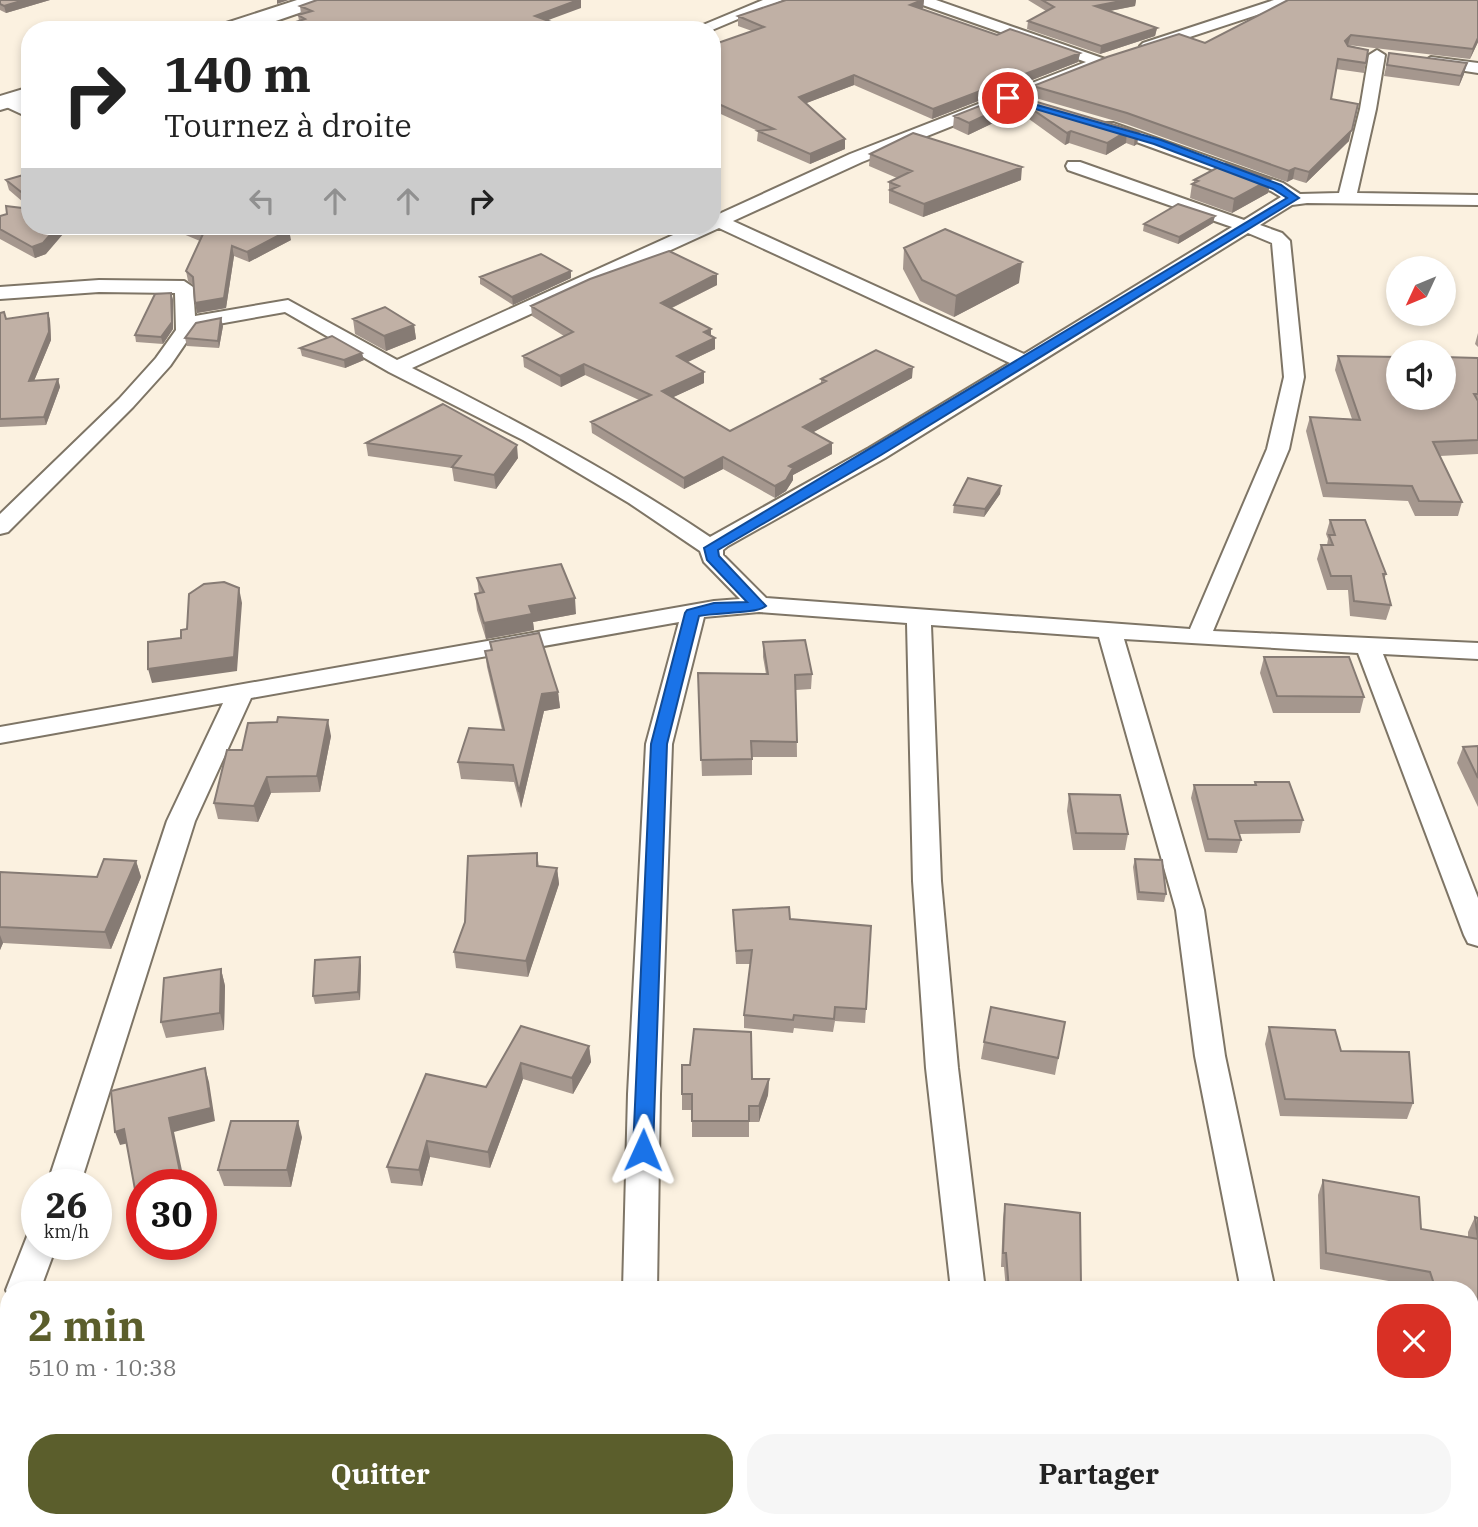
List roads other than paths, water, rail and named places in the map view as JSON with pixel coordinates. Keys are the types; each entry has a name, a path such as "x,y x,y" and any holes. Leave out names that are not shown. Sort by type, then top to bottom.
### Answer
{"street":[{"path":"255,21 318,0"},
{"path":"721,21 776,0"},
{"path":"922,0 1106,60"},
{"path":"1138,50 1288,0"},
{"path":"1347,198 1368,110 1377,55"},
{"path":"721,218 856,158 1106,60"},
{"path":"1415,60 1478,68"},
{"path":"3,102 21,97"},
{"path":"1008,98 1033,105"},
{"path":"3,102 21,109"},
{"path":"1094,122 1201,157 1277,187 1294,198"},
{"path":"1074,166 1276,236 1281,241 1294,377 1278,449 1199,636"},
{"path":"711,548 1025,362 1294,198 1478,200"},
{"path":"721,226 1025,362"},
{"path":"396,368 685,235"},
{"path":"0,293 99,286 184,287 186,324 186,330 163,362 126,403 0,527"},
{"path":"186,324 288,306 396,368 530,436 637,498 711,548 712,557 759,606"},
{"path":"0,735 714,608 759,606 1109,631 1478,651"},
{"path":"640,1281 644,1094 659,744 692,613"},
{"path":"919,617 927,880 942,1068 967,1281"},
{"path":"1109,631 1190,910 1210,1056 1256,1281"},
{"path":"1368,646 1478,935"},
{"path":"68,1169 181,821 241,692"},
{"path":"26,1281 34,1260"}]}
